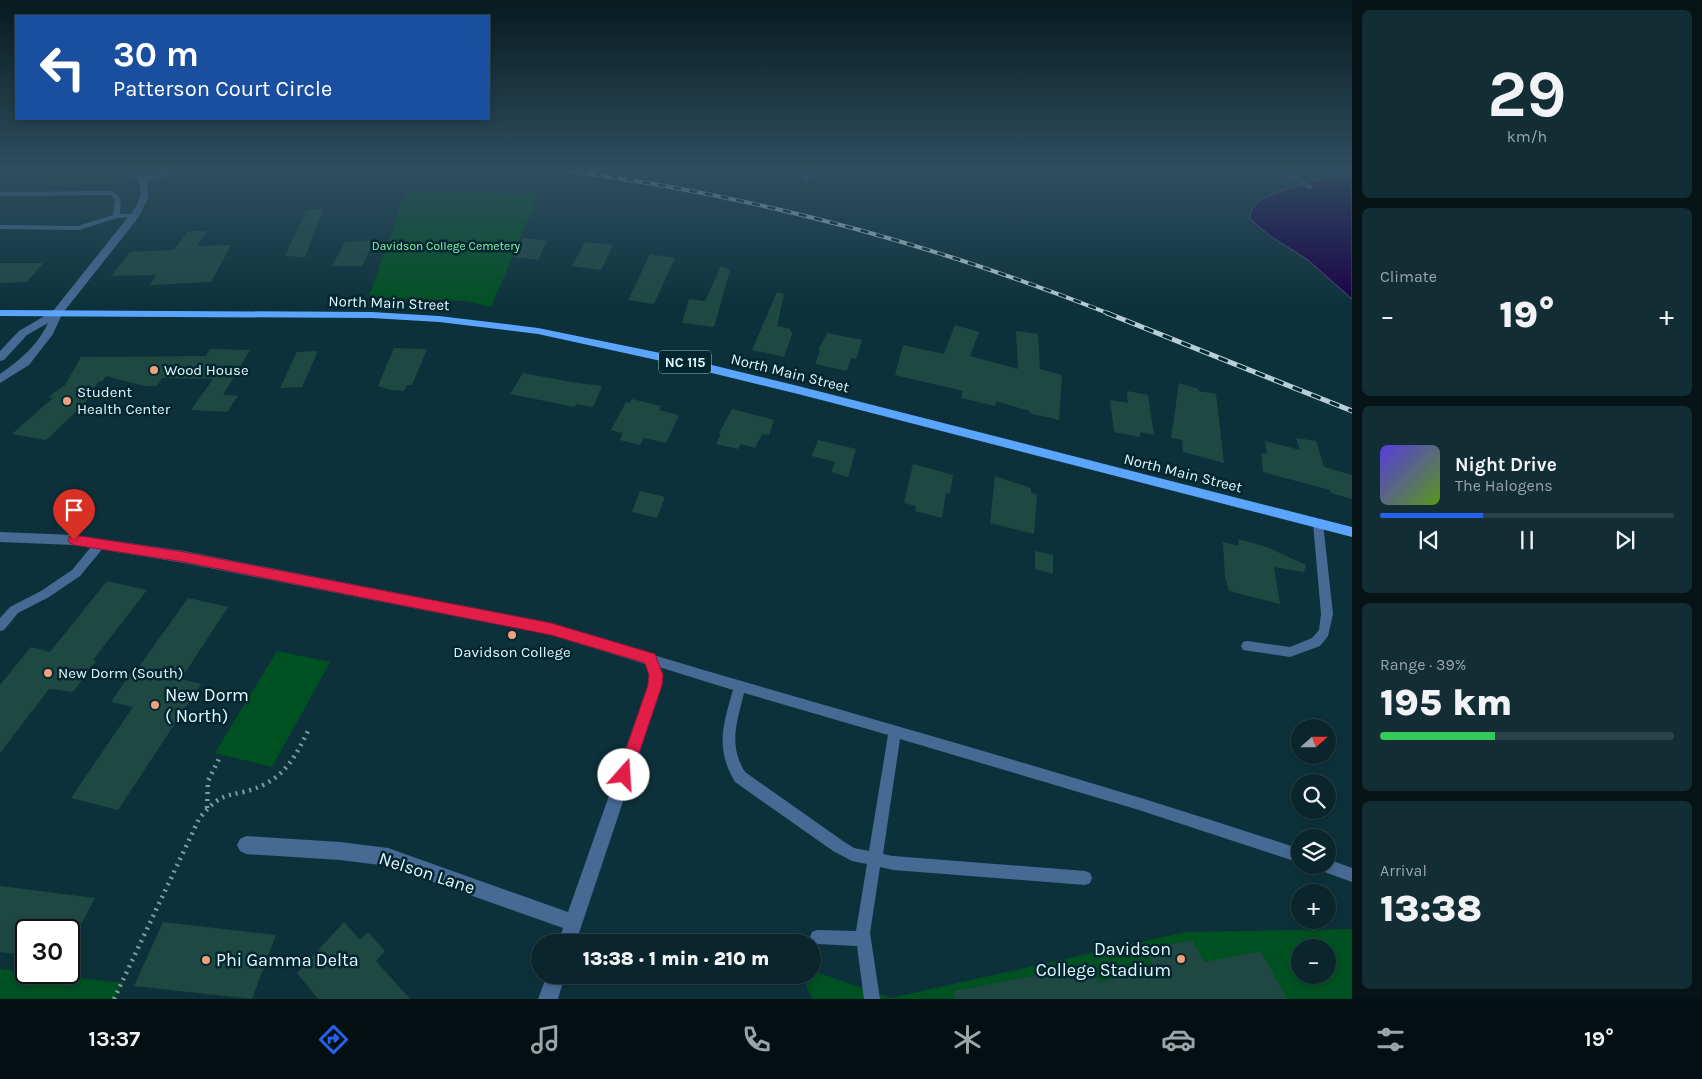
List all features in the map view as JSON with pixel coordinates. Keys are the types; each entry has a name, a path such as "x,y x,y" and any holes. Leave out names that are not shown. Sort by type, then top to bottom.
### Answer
{"main road":[{"name":"North Main Street","path":"0,313 372,315 439,319 538,331 666,358 798,390 1352,532"}],"street":[{"path":"0,379 25,362 49,332 57,312 135,216"},
{"path":"0,357 23,333 57,312"},
{"path":"0,537 74,540 184,557 551,629 650,659 656,675 655,685 570,934"},
{"name":"Nelson Lane","path":"246,845 340,851 388,857 574,922"},
{"path":"548,999 553,984"}],"lane":[{"path":"0,227 79,228 116,216 135,216"},
{"path":"1247,646 1290,652 1316,642 1324,632 1327,614 1318,524"},
{"path":"0,626 14,610 45,594 76,573 100,544"},
{"path":"650,659 1237,835 1291,853"},
{"path":"740,687 728,734 727,746 732,766 740,777 852,854 893,863 1085,878"},
{"path":"872,999 863,933 896,732"},
{"path":"1336,869 1352,875"},
{"path":"821,937 864,939"}],"path":[{"path":"114,999 199,819 207,808 222,796 234,791 256,788 275,779 291,764 310,727"},
{"path":"207,808 206,793 208,781 220,755"}],"green space":[{"name":"Davidson College Cemetery","path":"397,215 530,215 491,307 466,301 369,297"},
{"path":"277,651 330,662 272,767 215,753"},
{"name":"Davidson College Stadium","path":"1352,929 1352,999 813,999 807,984 821,984 821,974 891,998 1185,932"},
{"path":"0,969 15,971 15,984 80,984 80,978 123,983 114,999 0,999"}],"shaded area":[{"path":"1251,215 1352,215 1352,299 1308,260 1270,236 1250,219"}],"building":[{"path":"304,215 322,215 305,257 285,256"},
{"path":"188,231 207,231 197,246 231,245 211,282 150,285 156,275 111,276 130,252 174,250"},
{"path":"523,238 547,241 538,260 513,257"},
{"path":"374,240 362,266 332,266 345,242"},
{"path":"585,242 613,245 601,270 572,266"},
{"path":"650,254 675,258 654,304 628,300"},
{"path":"0,263 43,263 27,282 0,283"},
{"path":"721,266 730,270 714,327 682,323 689,299 705,301"},
{"path":"777,292 784,294 777,326 791,329 790,332 793,332 784,357 752,350"},
{"path":"955,325 979,332 970,356 1018,369 1016,331 1038,334 1040,369 1062,375 1059,420 1029,413 1029,411 996,401 995,406 961,398 963,391 895,375 903,345 944,354"},
{"path":"827,333 862,340 856,359 851,358 847,371 815,364 820,351 818,351"},
{"path":"394,348 427,349 412,385 407,385 404,391 378,386"},
{"path":"210,349 250,350 223,395 238,396 227,412 191,410 213,379 162,378 157,386 144,386 106,376 103,381 98,382 84,404 46,440 12,434 53,398 48,397 65,385 81,357 206,356"},
{"path":"318,351 302,387 280,388 297,352"},
{"path":"523,373 602,386 593,407 576,404 575,407 510,394"},
{"path":"1179,383 1199,389 1198,391 1216,394 1224,463 1183,452 1182,440 1171,438"},
{"path":"1127,391 1148,395 1154,435 1140,432 1140,437 1114,432 1110,400 1128,403"},
{"path":"632,399 661,406 659,410 679,415 666,443 644,438 640,445 620,440 623,433 611,430 626,402 630,403"},
{"path":"732,409 774,420 769,435 762,434 755,448 741,444 738,449 716,444 721,434 719,433"},
{"path":"1296,438 1316,441 1324,467 1352,475 1352,499 1331,493 1330,490 1263,472 1261,453 1267,454 1265,441 1300,450"},
{"path":"818,440 856,449 848,477 831,472 835,462 812,456"},
{"path":"913,464 953,475 950,494 946,493 942,518 915,511 916,506 904,503"},
{"path":"995,476 1031,488 1031,493 1037,494 1034,534 990,523"},
{"path":"640,491 665,497 657,518 632,512"},
{"path":"1238,539 1267,547 1306,565 1304,572 1274,567 1280,604 1229,591 1225,577 1223,542 1239,546"},
{"path":"1035,551 1053,555 1053,574 1035,569"},
{"name":"New Dorm (South)","path":"107,581 147,590 93,660 96,661 73,692 49,689 0,753 0,685 31,647 50,652"},
{"name":"New Dorm ( North)","path":"188,598 228,607 181,679 201,684 118,810 71,798 133,707 111,702 132,671 136,671"},
{"path":"0,886 95,898 80,926 80,919 15,919 15,954 0,952"},
{"name":"Phi Gamma Delta","path":"163,922 276,935 252,999 134,986"},
{"path":"344,922 360,940 368,932 385,951 376,961 410,999 318,999 297,973"},
{"path":"1193,941 1204,962 1261,951 1287,999 955,999 954,991 1091,965 1098,982 1155,971 1145,948"}],"railway":[{"path":"798,215 903,242 973,264 1110,314"},
{"path":"1107,313 1352,411"}],"place":[{"name":"Wood House","path":"154,370"},
{"name":"Student Health Center","path":"67,401"},
{"name":"Davidson College","path":"512,635"},
{"name":"New Dorm (South)","path":"48,673"},
{"name":"New Dorm ( North)","path":"155,705"},
{"name":"Davidson College Stadium","path":"1181,959"},
{"name":"Phi Gamma Delta","path":"206,960"}],"route":[{"path":"74,540 184,557 551,629 650,659 656,675 655,685 624,775"}]}
